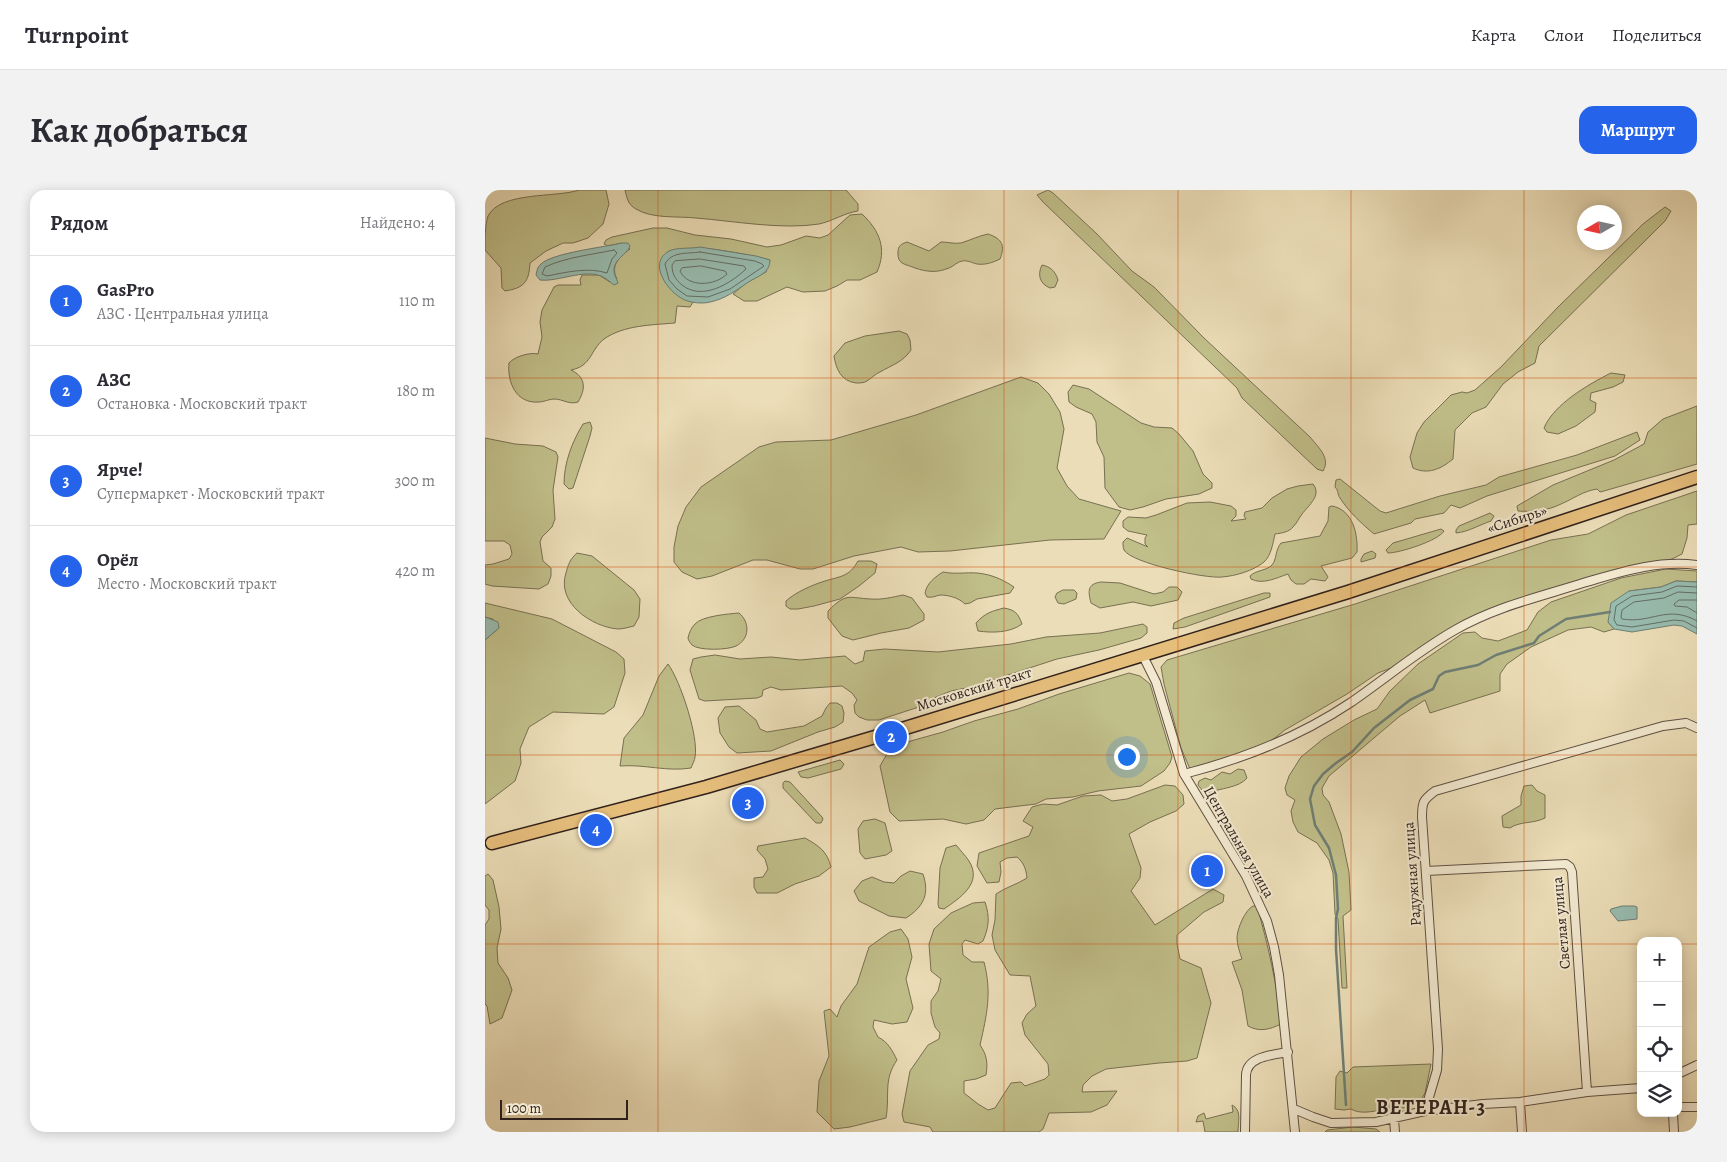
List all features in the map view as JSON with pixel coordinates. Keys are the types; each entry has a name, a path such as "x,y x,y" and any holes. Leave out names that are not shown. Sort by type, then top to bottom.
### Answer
{"highway":[{"name":"«Сибирь»","path":"1348,592 1697,477"},
{"name":"Московский тракт","path":"492,843 712,785 902,729 1348,592"}],"street":[{"path":"1184,774 1211,767 1269,747 1305,729 1348,704 1454,630 1495,610 1629,570 1664,563 1697,565"},
{"name":"Центральная улица","path":"1142,654 1156,682 1184,774 1246,876 1267,921 1279,975 1295,1132"},
{"name":"Радужная улица","path":"1425,1111 1437,1070 1438,1049 1422,804 1426,798 1435,791 1663,726 1686,723 1697,728"},
{"name":"Светлая улица","path":"1426,871 1566,864 1570,867 1572,872 1587,1092"},
{"path":"1245,1132 1246,1075 1248,1066 1255,1060 1288,1052"},
{"path":"1682,1072 1697,1065"},
{"path":"1294,1109 1331,1123 1375,1122 1425,1111 1520,1102 1587,1092 1637,1088"},
{"path":"1520,1102 1521,1132"},
{"path":"1682,1107 1697,1107"},
{"path":"1673,1117 1674,1132"},
{"path":"1394,1118 1395,1132"}],"shaded area":[{"path":"579,190 606,190 609,204 603,224 588,238 573,243 563,243 546,251 530,263 527,279 521,286 505,291 502,288 501,268 485,250 488,216 495,208 516,199"},
{"path":"625,190 846,190 858,204 858,211 819,224 774,226 649,214 631,205"},
{"path":"1048,190 1097,234 1132,271 1154,287 1204,338 1310,437 1325,457 1323,471 1317,469 1242,398 1237,388 1037,195"},
{"path":"1665,207 1671,211 1665,221 1539,346 1535,363 1518,372 1503,384 1486,407 1472,413 1455,430 1453,459 1444,466 1434,470 1424,471 1413,468 1410,457 1417,433 1424,422 1451,395 1475,390 1501,367 1558,307 1616,250 1622,250 1622,245 1643,224"},
{"path":"862,214 873,227 880,241 881,256 877,272 860,280 847,280 825,291 803,292 787,287 757,301 744,301 733,294 746,283 766,272 770,260 716,250 689,249 660,268 664,280 672,290 693,302 690,307 677,306 675,323 629,328 612,334 599,343 583,365 571,370 580,376 583,384 578,402 572,403 554,399 531,402 519,396 512,384 509,363 522,355 538,354 542,337 540,322 542,310 554,287 558,285 581,285 582,275 599,275 610,282 617,279 615,266 622,255 630,249 622,243 608,246 604,244 606,240 612,237 653,228 667,228 695,235 731,239 767,247 781,245 806,236 820,238 828,235 850,215"},
{"path":"988,234 997,238 1002,247 1000,259 989,263 977,264 962,261 945,270 928,271 901,262 898,256 899,247 907,242 929,251 941,242 961,243"},
{"path":"1042,265 1050,268 1055,274 1058,280 1055,287 1050,288 1040,279"},
{"path":"899,331 907,334 911,350 901,360 863,383 851,382 840,374 834,356 845,343 865,336"},
{"path":"1611,373 1625,375 1623,382 1591,393 1590,400 1596,403 1595,412 1576,426 1558,434 1547,432 1544,428 1549,419 1564,403 1583,389"},
{"path":"1021,377 1038,383 1049,394 1060,412 1064,429 1057,468 1067,486 1079,499 1121,511 1104,539 1050,540 950,551 918,552 901,547 854,556 813,569 800,569 767,560 753,560 712,576 697,579 682,572 674,562 674,547 678,526 686,507 701,487 759,447 776,442 831,440 916,415"},
{"path":"1073,385 1089,389 1141,423 1154,427 1172,428 1193,451 1203,474 1212,483 1212,488 1199,494 1166,499 1130,510 1119,507 1105,488 1104,457 1097,442 1096,422 1092,414 1069,402 1068,392"},
{"path":"1697,406 1697,464 1600,492 1597,489 1592,490 1545,510 1518,511 1517,506 1553,485 1614,460 1644,444 1648,432 1663,419"},
{"path":"590,422 592,428 590,436 573,488 569,489 564,484 565,468 569,453 583,424"},
{"path":"1637,432 1640,440 1615,456 1487,496 1460,508 1451,505 1444,513 1415,519 1411,523 1374,534 1347,508 1335,487 1336,480 1340,479 1380,511 1386,513 1440,496 1486,485 1499,477 1577,455"},
{"path":"485,438 515,444 543,446 556,452 558,457 553,490 555,519 552,527 542,537 540,542 543,561 551,568 551,576 548,584 539,589 485,584 485,565 509,559 512,554 510,545 504,541 485,541"},
{"path":"1313,484 1316,492 1311,503 1291,529 1275,534 1271,549 1264,562 1255,568 1233,576 1213,577 1186,573 1140,560 1124,550 1123,542 1127,538 1148,547 1145,544 1147,535 1128,531 1123,527 1123,521 1128,517 1146,518 1187,503 1210,502 1231,506 1236,510 1236,516 1231,521 1246,519 1244,516 1245,512 1262,508 1272,498 1287,489"},
{"path":"1697,491 1697,524 1688,525 1687,538 1682,554 1672,559 1627,570 1480,618 1391,668 1378,673 1347,694 1285,730 1266,745 1231,762 1190,769 1181,748 1164,684 1161,667 1167,660 1355,604 1551,540 1588,534 1626,515"},
{"path":"1332,506 1345,512 1353,524 1357,552 1352,558 1321,566 1328,577 1325,581 1311,579 1304,584 1296,584 1288,574 1265,581 1251,579 1250,576 1252,574 1272,565 1281,543 1320,536 1328,521 1329,507"},
{"path":"1490,513 1494,516 1491,521 1456,533 1459,526"},
{"path":"1441,529 1444,531 1440,535 1418,546 1388,553 1386,550 1393,543"},
{"path":"1372,551 1376,554 1375,558 1361,562 1364,554"},
{"path":"577,553 592,556 634,590 640,599 639,617 634,626 618,629 608,627 597,624 578,612 566,594 564,584 569,565"},
{"path":"858,561 871,561 877,564 875,573 840,599 798,609 790,609 786,606 786,601 794,595 804,589 848,573"},
{"path":"1666,569 1697,571 1697,582 1676,581 1661,587 1629,591 1608,622 1614,629 1604,632 1591,627 1568,630 1531,647 1507,664 1500,674 1500,691 1430,713 1425,700 1400,716 1329,776 1322,788 1323,795 1329,802 1341,834 1349,872 1351,910 1343,916 1347,988 1342,988 1333,873 1329,860 1317,843 1298,832 1293,822 1291,811 1295,800 1287,795 1285,788 1289,776 1301,757 1323,739 1354,720 1377,709 1390,691 1418,664 1463,633 1475,632 1482,638 1498,641 1527,630 1538,612 1551,602 1621,578"},
{"path":"943,572 984,574 1000,579 1014,587 1010,593 977,599 965,604 947,596 927,597 925,593 929,583"},
{"path":"1101,582 1120,583 1154,594 1163,592 1169,587 1177,587 1182,592 1178,600 1151,606 1133,602 1100,608 1091,603 1089,592 1093,584"},
{"path":"1063,590 1074,590 1077,593 1076,599 1064,604 1058,603 1055,597 1057,593"},
{"path":"1264,593 1270,593 1270,597 1185,627 1173,629 1174,623 1184,618"},
{"path":"903,595 912,598 924,614 924,620 909,628 853,640 842,636 828,618 828,611 844,599 852,597 879,599"},
{"path":"485,603 552,619 616,652 624,659 625,673 614,707 604,714 553,712 529,727 520,749 521,763 515,781 485,804 485,640 499,628 493,619 485,617"},
{"path":"1004,608 1016,613 1022,624 1001,632 978,631 976,623 982,617"},
{"path":"739,613 745,621 747,630 744,639 736,646 707,649 696,647 689,641 690,631 698,621 715,616"},
{"path":"1143,624 1147,627 1147,633 1141,638 1057,659 971,687 951,691 936,697 928,704 879,720 867,720 859,717 855,713 854,705 857,700 852,693 842,686 781,690 771,687 763,690 762,696 757,698 705,701 699,699 690,670 693,659 715,655 740,659 771,657 800,660 845,656 855,664 863,661 865,651 885,649 938,652 1011,644 1046,637 1100,633"},
{"path":"668,664 683,695 694,736 695,758 691,768 673,769 620,766 624,738 643,715 659,676"},
{"path":"1129,673 1140,676 1150,684 1172,757 1164,771 1141,786 1098,791 1073,797 1046,799 1036,804 995,809 984,820 966,824 943,819 899,821 890,812 880,766 887,754 900,744 1018,709 1059,694"},
{"path":"830,703 837,703 842,706 844,713 843,722 835,727 771,751 737,753 729,747 720,733 718,718 725,707 739,706 756,720 760,729 767,732 804,726 822,716"},
{"path":"840,760 844,764 841,769 808,778 801,777 798,772"},
{"path":"1238,769 1244,770 1247,778 1234,786 1208,793 1198,785 1199,781 1205,778 1211,780 1222,772 1230,774"},
{"path":"785,781 790,782 822,817 821,823 816,823 783,788"},
{"path":"1165,785 1175,786 1183,795 1184,804 1176,811 1150,822 1129,834 1141,868 1140,878 1131,891 1155,925 1213,889 1224,895 1223,902 1204,912 1177,935 1180,959 1201,968 1211,1003 1197,1058 1187,1061 1106,1069 1092,1076 1083,1085 1082,1092 1117,1091 1107,1105 1091,1112 1049,1113 1043,1129 1039,1132 933,1132 930,1127 904,1122 902,1114 910,1071 928,1045 939,1039 940,1033 935,1027 931,1013 931,1001 938,991 941,979 931,971 929,944 934,929 951,913 973,903 985,902 988,912 987,931 983,941 978,944 965,940 962,944 963,955 972,962 984,962 988,984 988,1004 980,1045 986,1056 987,1067 986,1075 964,1081 964,1093 988,1110 995,1108 1011,1083 1021,1082 1025,1086 1045,1079 1049,1075 1048,1064 1025,1035 1022,1023 1027,1014 1036,1006 1030,976 1010,975 995,950 992,935 995,920 996,894 1027,878 1025,869 1017,857 1007,858 1000,862 999,882 987,883 977,866 979,853 1029,836 1033,827 1023,821 1032,807 1043,804 1057,805 1083,796 1101,795 1112,801 1127,799"},
{"path":"1532,785 1537,791 1545,795 1545,818 1518,824 1510,828 1503,827 1502,816 1521,805 1524,786"},
{"path":"875,819 885,823 892,851 886,855 865,859 860,853 858,829 863,821"},
{"path":"805,838 822,850 831,867 819,876 795,884 777,893 757,893 754,887 754,878 763,877 768,869 765,859 757,850 758,846"},
{"path":"956,845 969,861 973,869 973,876 968,889 963,895 944,909 939,908 940,868 946,848"},
{"path":"910,871 923,874 926,888 921,905 906,918 889,916 859,901 854,891 862,881 872,877 884,882 894,883"},
{"path":"488,874 493,880 499,907 501,929 497,948 498,963 508,978 512,990 502,1018 490,1024 485,1004 485,925 489,919 489,910 485,905 485,876"},
{"path":"1253,906 1257,906 1268,950 1281,1024 1264,1030 1248,1026 1242,990 1232,962 1242,959 1237,943 1237,934 1244,916"},
{"path":"901,929 908,939 912,957 906,979 913,1008 907,1022 892,1024 874,1020 873,1027 878,1037 887,1044 897,1060 888,1081 886,1118 834,1129 817,1112 819,1081 829,1056 824,1011 830,1009 837,1017 841,1006 857,984 869,947 890,932"},
{"path":"1431,1064 1425,1093 1419,1104 1399,1109 1389,1108 1388,1104 1380,1106 1381,1110 1365,1112 1351,1109 1335,1109 1336,1077 1340,1071 1347,1073 1353,1067"},
{"path":"1232,1105 1238,1113 1238,1132 1205,1132 1203,1121 1196,1122 1198,1116 1204,1113 1206,1119 1233,1112"},
{"path":"1353,1127 1376,1129 1380,1132 1325,1132 1327,1130"}],"water":[{"path":"628,243 630,246 614,267 618,283 614,285 603,277 594,274 547,280 540,280 536,275 537,269 547,260 579,251"},
{"path":"700,247 770,260 768,269 725,297 707,303 689,301 677,295 666,284 660,270 660,263 663,256 669,251"},
{"path":"1676,581 1697,582 1697,634 1682,626 1674,625 1632,632 1614,629 1608,622 1611,603 1629,591 1661,587"},
{"path":"485,617 498,622 499,628 485,640"},
{"path":"1622,906 1637,907 1637,919 1618,921 1610,911"}],"waterway":[{"path":"1346,1105 1336,949 1336,918 1338,909 1336,875 1329,848 1315,825 1310,799 1314,786 1323,774 1352,752 1374,728 1410,700 1433,689 1439,676 1445,672 1478,665 1496,655 1534,643 1539,636 1566,619 1610,612"}],"place":[{"name":"АЗС","path":"891,737"},
{"name":"Ярче!","path":"748,803"},
{"name":"Орёл","path":"596,830"},
{"name":"GasPro","path":"1207,871"}],"district":[{"name":"ВЕТЕРАН-3","path":"1431,1107"}]}
